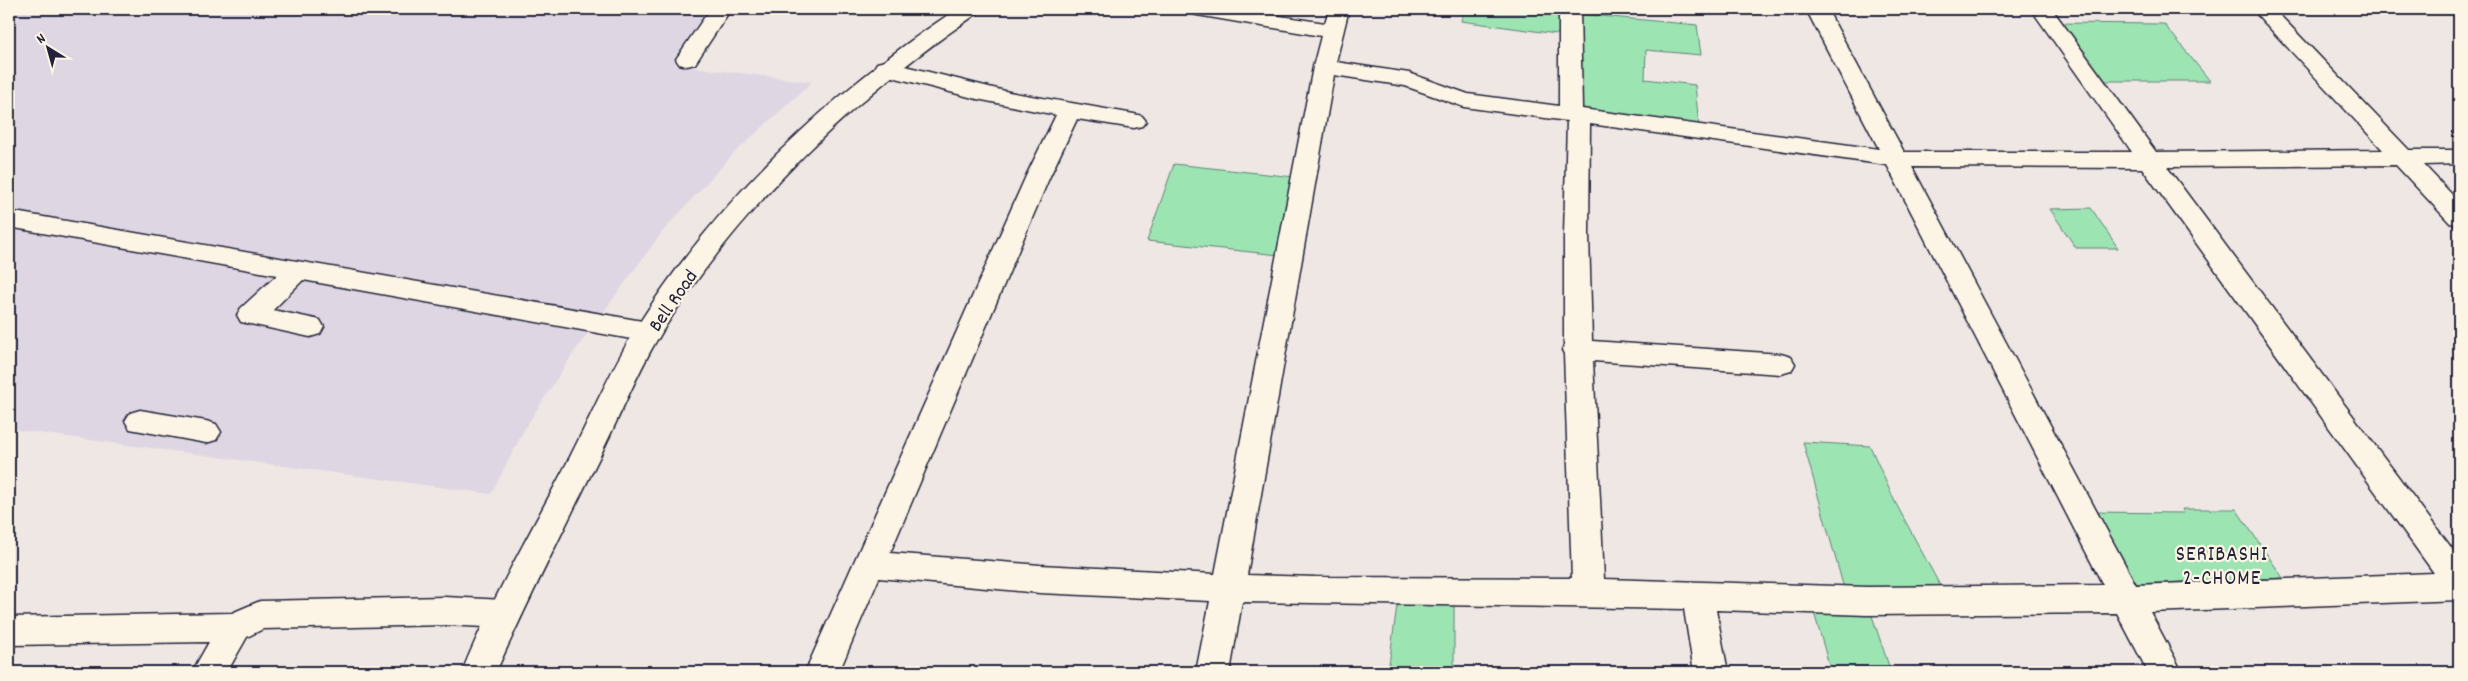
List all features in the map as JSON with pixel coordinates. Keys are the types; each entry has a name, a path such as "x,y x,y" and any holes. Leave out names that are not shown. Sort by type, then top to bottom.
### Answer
{"street":[{"path":"687,59 720,9"},
{"name":"Bell Road","path":"479,672 505,614 648,332 717,237 787,159 835,111 885,68 971,9"},
{"path":"1197,9 1332,31"},
{"path":"1213,651 1266,417 1324,67 1338,9"},
{"path":"1570,9 1575,115 1576,350 1589,592"},
{"path":"1818,9 1894,158 1993,362 2165,672"},
{"path":"2042,9 2149,160 2459,584"},
{"path":"2263,9 2459,217"},
{"path":"1324,67 1409,80 1464,100 1894,158 2316,162 2459,157"},
{"path":"885,68 921,80 1069,111 1134,121"},
{"path":"822,672 1038,176 1069,111"},
{"path":"9,219 648,332"},
{"path":"298,270 251,315 310,327"},
{"path":"1576,350 1781,364"},
{"path":"140,421 206,432"},
{"path":"869,564 1003,569 1184,586 1315,591 1589,592 1698,598 1867,601 2125,599 2459,584"},
{"path":"1698,598 1710,672"},
{"path":"209,672 235,628 260,614 445,611 505,614"},
{"path":"9,631 60,623 235,628"}],"shaded area":[{"path":"9,9 712,9 675,65 812,82 733,154 662,232 574,352 525,428 491,494 9,429"}],"green space":[{"path":"1464,9 1565,9 1564,35 1461,21"},
{"path":"1579,14 1697,25 1701,55 1646,50 1645,79 1695,85 1699,127 1580,110"},
{"path":"2055,23 2164,24 2210,81 2095,81"},
{"path":"1174,164 1294,177 1279,255 1147,241"},
{"path":"2091,208 2118,248 2076,248 2050,209"},
{"path":"1803,442 1870,446 1895,502 1944,593 1845,592"},
{"path":"2182,509 2236,509 2283,578 2130,584 2087,512 2184,513"},
{"path":"1454,597 1454,672 1388,672 1398,598"},
{"path":"1813,609 1870,610 1891,672 1831,672"}],"district":[{"name":"SERIBASHI 2-CHOME","path":"2222,565"}]}
